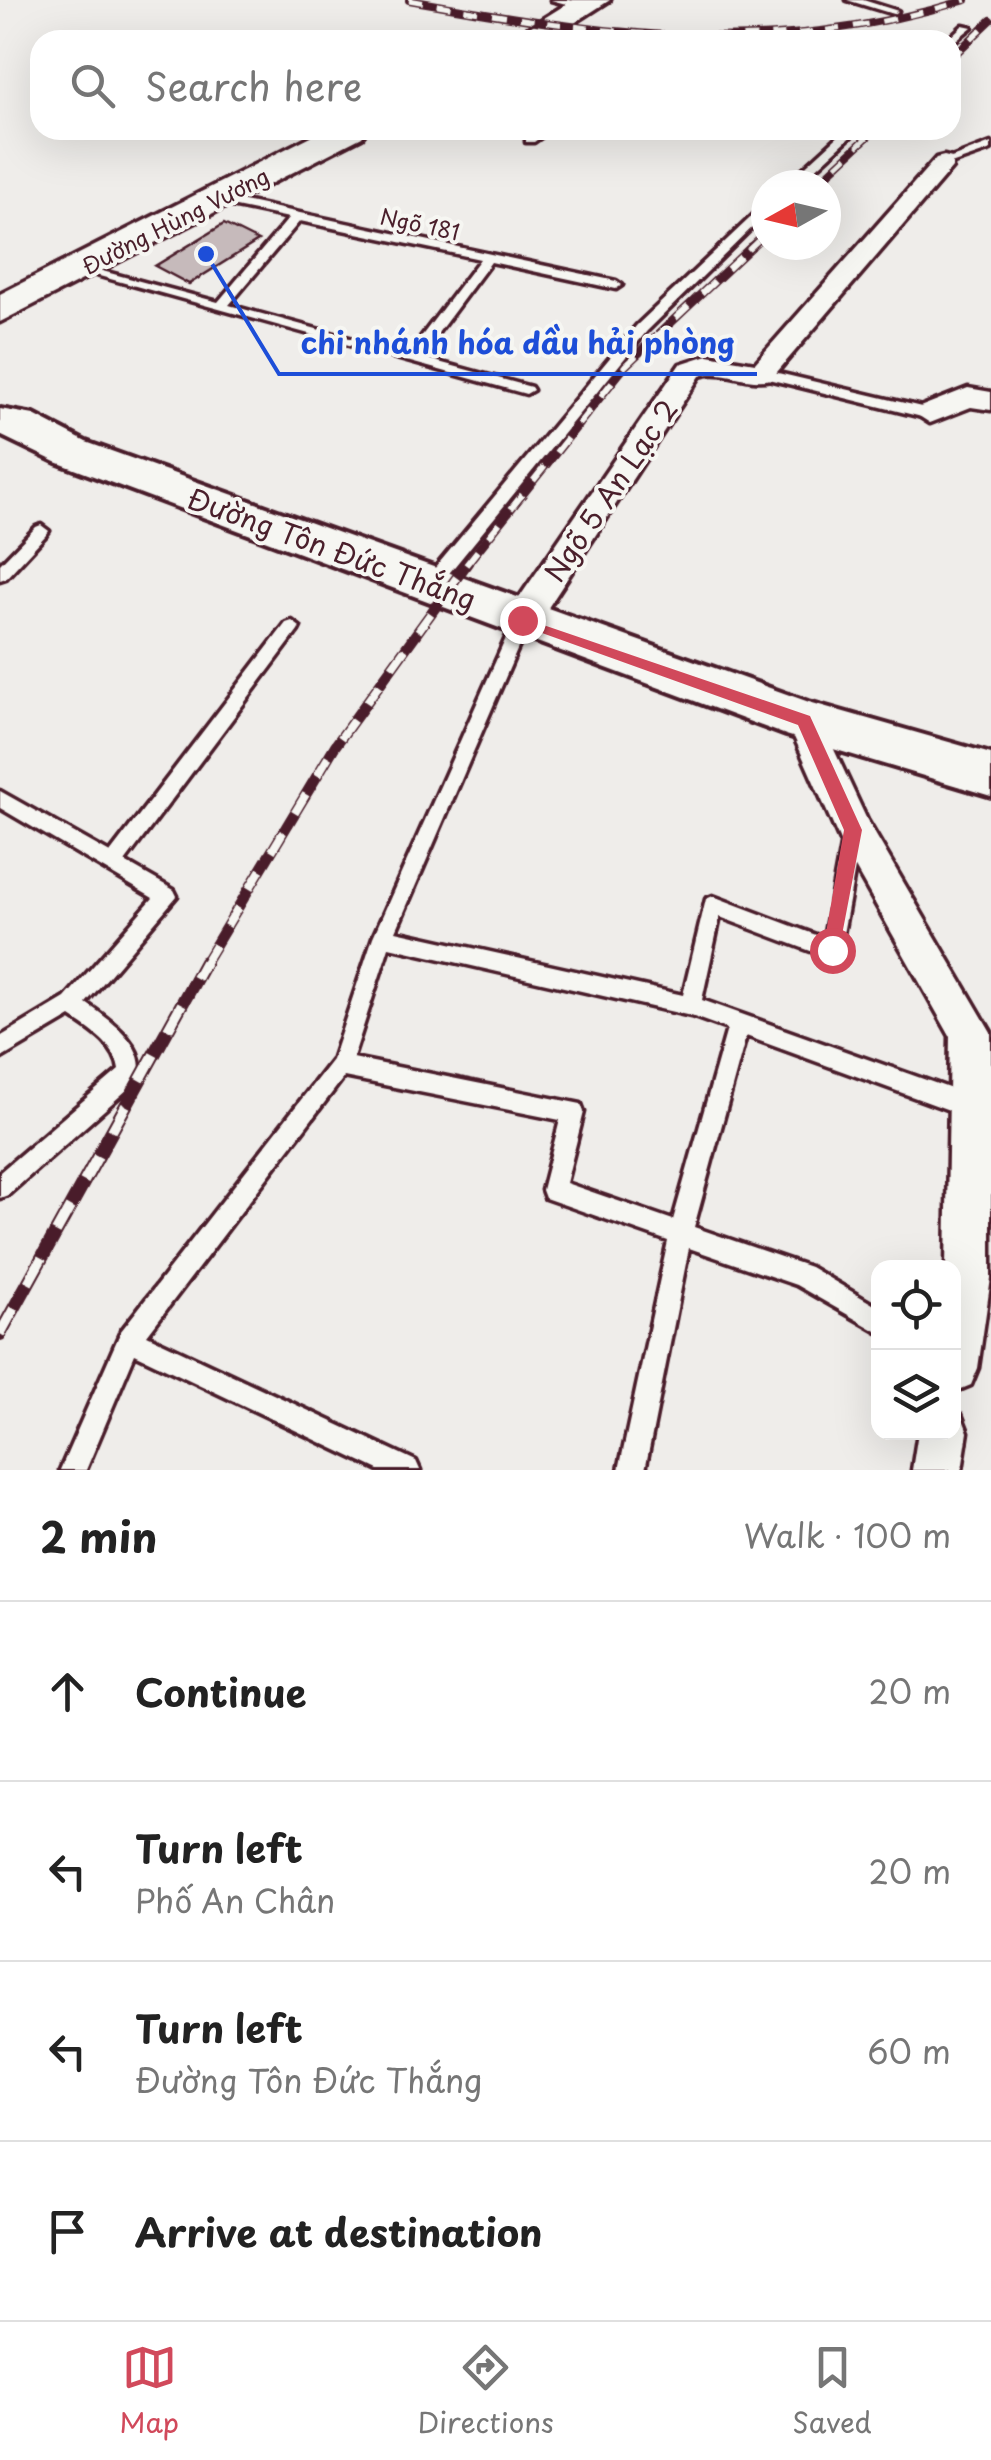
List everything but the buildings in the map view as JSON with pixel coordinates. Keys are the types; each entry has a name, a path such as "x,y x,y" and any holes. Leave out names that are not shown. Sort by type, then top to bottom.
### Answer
{"main road":[{"path":"539,30 579,2"},
{"name":"Đường Hùng Vương","path":"0,310 330,140"},
{"name":"Đường Tôn Đức Thắng","path":"6,415 71,452 522,620 804,720 991,775"}],"street":[{"path":"761,373 944,163"},
{"name":"Ngõ 5 An Lạc 2","path":"522,620 690,370 708,364 761,373"},
{"name":"Ngõ 5 An Lạc 2","path":"930,414 968,397 991,400"},
{"path":"804,720 853,830 981,1036 971,1107 970,1264 957,1350"},
{"path":"937,1470 942,1440"}],"lane":[{"path":"852,0 893,11"},
{"path":"961,33 967,27"},
{"path":"808,170 841,140"},
{"path":"944,163 991,146"},
{"name":"Ngõ 181","path":"216,198 616,285"},
{"path":"221,307 296,217"},
{"path":"432,584 642,328 751,223"},
{"path":"412,359 487,258"},
{"path":"80,269 526,390"},
{"name":"Ngõ 5 An Lạc 2","path":"761,373 930,414"},
{"path":"0,574 41,530"},
{"path":"73,1470 129,1339 340,1066 383,938 522,620"},
{"path":"113,864 292,627"},
{"path":"0,799 167,896 72,1005 0,1049"},
{"path":"691,1006 713,905 832,950 853,830"},
{"path":"383,938 691,1006 971,1107"},
{"path":"0,1187 130,1074 132,1060 121,1044 72,1005"},
{"path":"632,1470 681,1233 739,1024"},
{"path":"340,1066 572,1112 553,1190 802,1274 871,1316"},
{"path":"129,1339 407,1470"}],"railway":[{"path":"409,0 612,30"},
{"path":"829,30 966,0"},
{"path":"961,48 991,20"},
{"path":"832,170 864,140"},
{"path":"466,565 625,366 751,247"},
{"path":"748,250 751,247"},
{"path":"204,964 335,746 468,562"},
{"path":"0,1334 205,962"}],"place":[{"name":"chi nhánh hóa dầu hải phòng","path":"206,254"}],"route":[{"path":"522,620 804,720 853,830 832,950"}]}
